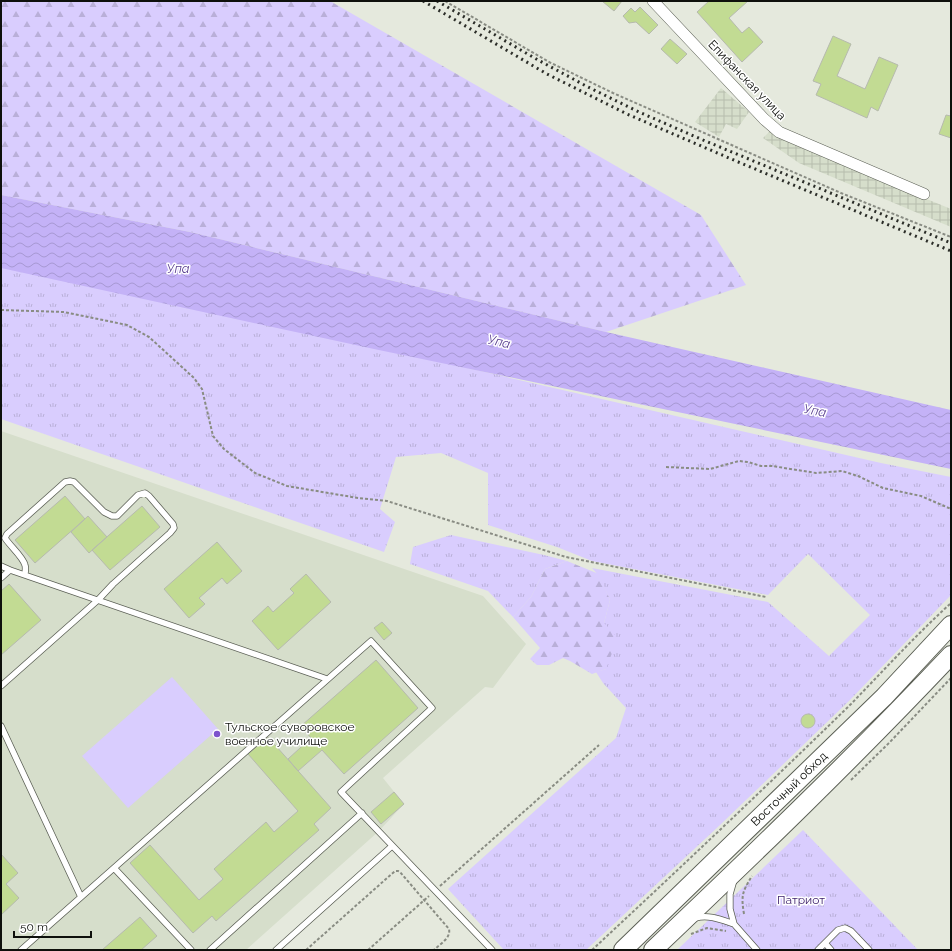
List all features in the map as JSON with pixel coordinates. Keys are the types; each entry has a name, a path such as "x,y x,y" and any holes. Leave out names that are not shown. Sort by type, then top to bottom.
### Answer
{"main road":[{"name":"Восточный обход","path":"624,949 884,697 951,625"},
{"name":"Восточный обход","path":"653,950 685,929 750,867 951,655"}],"street":[{"name":"Епифанская улица","path":"653,1 764,119 779,132 924,194"}],"lane":[{"path":"1,686 98,600 113,584 170,533 174,528 173,524 150,496 145,494 138,495 117,516 112,516 104,512 74,482 65,482 7,534 5,538 23,559 26,565 25,575"},
{"path":"1,566 327,679"},
{"path":"1,578 10,570"},
{"path":"21,950 370,641 432,708 341,792 492,950"},
{"path":"1,726 81,897"},
{"path":"210,950 362,813"},
{"path":"276,950 392,846"},
{"name":"Восточный обход","path":"750,867 734,881 730,894 730,909 734,924 757,950"},
{"path":"114,868 191,950"},
{"name":"Восточный обход","path":"685,929 700,916 734,924"},
{"path":"818,950 838,930 845,928 851,931 869,950"},
{"path":"825,943 831,950"}],"path":[{"path":"446,1 548,62 613,93 841,193 951,238"},
{"path":"1,310 64,312 127,326 150,336 194,378 202,388 213,436 224,449 255,473 287,486 358,498 387,501 566,557 766,597"},
{"path":"666,467 710,469 739,461 761,466 772,466 816,473 842,471 858,476 883,488 921,496 951,509"},
{"path":"592,950 710,840 851,704 928,624 951,603"},
{"path":"849,781 889,743 951,678"},
{"path":"368,950 599,745"},
{"path":"744,914 742,904 744,889 750,867"},
{"path":"306,950 395,871 400,872 449,929 450,933 448,937 434,950"},
{"path":"685,929 692,933 707,928 726,931"}],"shaded area":[{"path":"721,88 749,112 737,129 726,124 719,137 695,122"},
{"path":"772,129 781,139 951,209 951,227 799,163 763,138"},
{"name":"Тульское суворовское военное училище","path":"1,431 483,596 526,644 493,688 485,687 383,778 404,804 379,831 246,950 1,950"}],"green space":[{"path":"1,1 330,1 701,215 746,285 606,332 190,232 1,195"},
{"path":"1,261 881,463 951,477 951,595 849,701 720,825 586,950 504,950 448,889 616,738 626,708 603,683 596,672 606,669 604,623 610,600 599,576 592,568 768,602 829,656 870,615 808,554 768,595 592,561 557,547 488,525 488,473 441,453 396,457 380,509 395,522 384,552 1,419"},
{"path":"451,535 567,561 545,569 531,597 513,617 488,591 410,564 413,547"},
{"path":"567,561 599,574 610,600 604,623 616,636 612,653 606,669 592,674 563,658 549,665 537,665 530,659 540,648 513,617 531,597 545,569"},
{"path":"172,677 218,729 128,808 82,756"},
{"name":"Патриот","path":"803,830 918,950 677,950"}],"water":[{"name":"Упа","path":"1,195 190,232 606,332 951,410 951,469 374,349 1,268"}],"building":[{"path":"602,1 622,1 614,11"},
{"path":"709,1 748,1 729,18 742,33 749,27 763,42 742,62 697,12"},
{"path":"640,7 658,25 649,34 636,22 629,23 623,16 631,8 635,12"},
{"path":"833,36 851,44 837,76 865,89 879,57 898,65 878,111 871,107 867,118 816,95 821,84 813,81"},
{"path":"670,39 687,54 677,64 661,49"},
{"path":"946,115 951,116 951,138 939,134"},
{"path":"65,496 85,519 35,563 15,540"},
{"path":"142,506 160,527 110,570 92,550"},
{"path":"88,516 107,537 89,553 71,532"},
{"path":"217,542 242,571 227,584 222,578 199,598 205,604 189,618 164,589"},
{"path":"306,574 331,602 278,650 252,621 268,606 273,612 294,593 290,589"},
{"path":"9,584 41,620 1,655 1,591"},
{"path":"382,622 392,633 384,640 374,628"},
{"path":"376,660 418,708 344,774 322,750 298,771 288,759 311,738 301,726"},
{"path":"805,714 811,714 815,718 815,724 811,728 805,728 801,724 801,718"},
{"path":"268,737 331,808 314,824 319,830 216,921 212,916 193,933 130,863 150,845 199,900 223,879 214,869 266,822 274,832 298,811 248,754"},
{"path":"394,792 404,804 381,824 371,812"},
{"path":"1,854 18,873 6,884 19,898 1,915"},
{"path":"140,917 157,936 141,950 102,950"}],"railway":[{"path":"423,1 547,74 627,114 951,251"},
{"path":"437,1 538,60 639,112 951,243"}],"place":[{"name":"Тульское суворовское военное училище","path":"217,734"}]}
